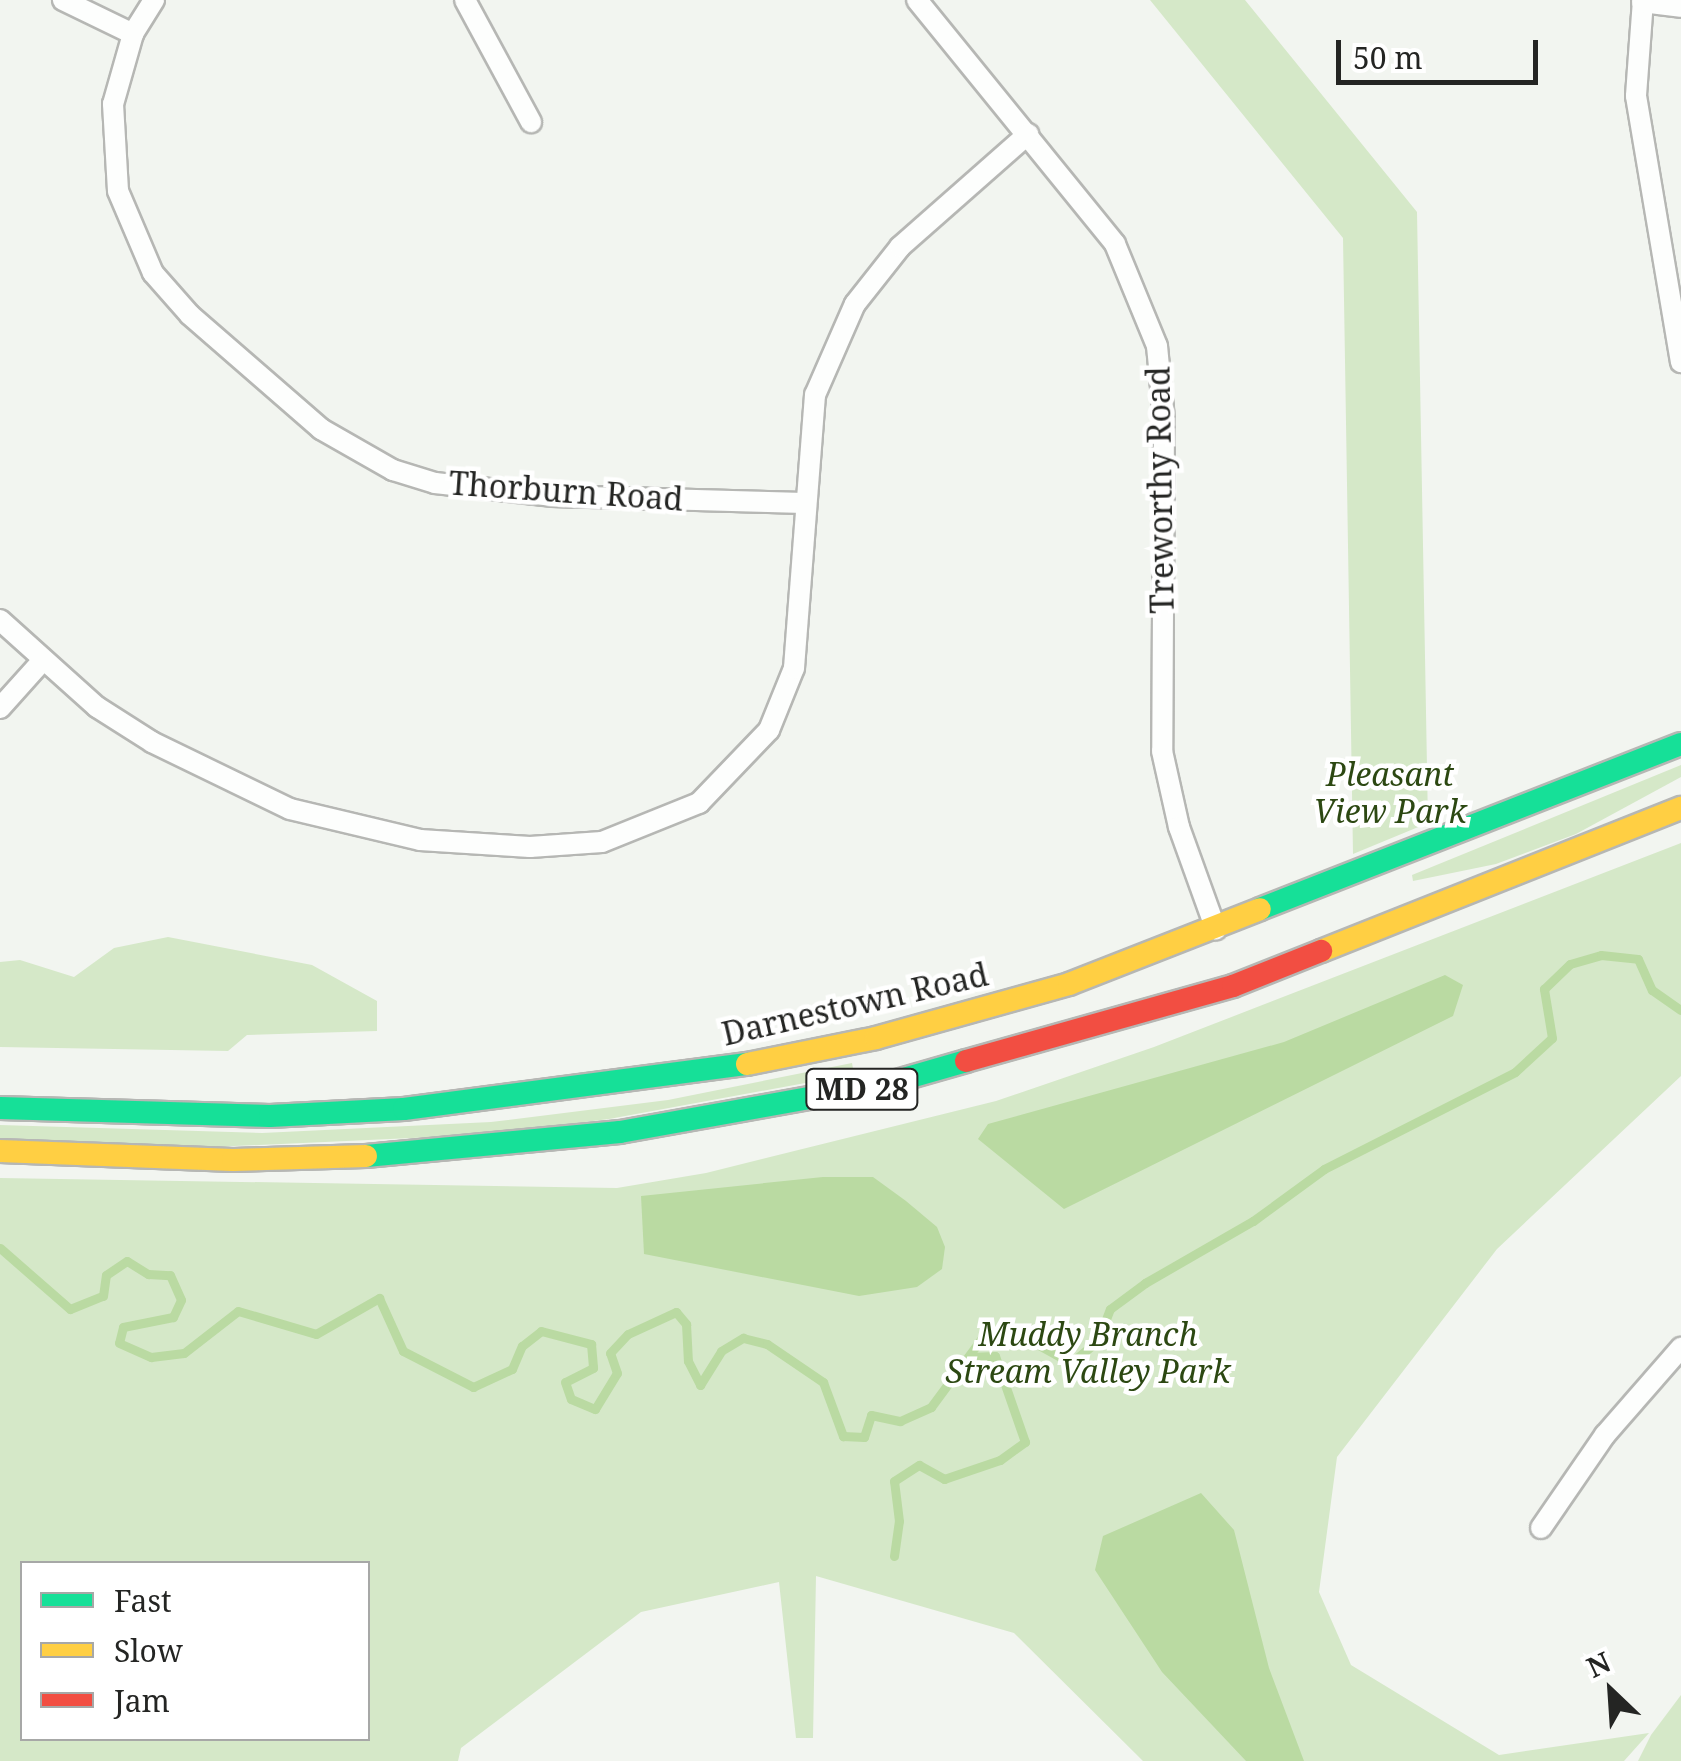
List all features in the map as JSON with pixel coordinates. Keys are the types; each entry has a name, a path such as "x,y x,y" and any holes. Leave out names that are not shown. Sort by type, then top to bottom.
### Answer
{"main road":[{"name":"Darnestown Road","path":"0,1108 270,1116 543,1097 876,1038 1070,984 1216,930 1681,744"},
{"name":"MD 28","path":"0,1150 154,1159 370,1156 620,1132 886,1084 1233,986 1681,808"}],"street":[{"path":"63,0 133,34"},
{"name":"Thorburn Road","path":"154,0 133,34 112,133 118,191 153,274 190,315 321,429 393,470 435,483 554,496 803,503"},
{"path":"465,0 530,122"},
{"name":"Treworthy Road","path":"916,0 1115,244 1156,346 1164,419 1162,751 1179,826 1216,930"},
{"path":"1681,7 1642,1 1636,96 1681,362"},
{"path":"0,620 43,660 152,742 290,809 420,840 530,847 602,842 700,803 769,730 794,668 803,503 815,395 855,304 900,247 1028,134"},
{"path":"0,708 43,660"},
{"path":"1541,1528 1605,1434 1681,1348"}],"green space":[{"name":"Pleasant View Park","path":"1150,0 1245,0 1417,212 1428,823 1353,854 1343,238"},
{"path":"1681,765 1681,777 1576,834 1496,864 1413,881 1412,875"},
{"name":"Muddy Branch Stream Valley Park","path":"1681,843 1681,1076 1497,1249 1337,1457 1319,1592 1351,1665 1499,1755 1649,1733 1624,1761 1143,1761 1014,1633 816,1576 813,1738 796,1738 779,1582 641,1612 461,1748 458,1761 0,1761 0,1178 617,1188 706,1173 996,1101 1154,1047"},
{"path":"168,937 312,965 377,1001 377,1031 247,1035 228,1051 0,1047 0,962 20,960 74,977 114,948"},
{"path":"852,1063 854,1074 609,1119 477,1135 213,1147 0,1138 0,1125 262,1133 491,1122 668,1100"},
{"path":"1681,1695 1681,1761 1638,1761 1651,1735"}],"shaded area":[{"path":"1445,975 1463,985 1453,1016 1064,1209 978,1139 988,1124 1284,1042"},
{"path":"823,1177 873,1177 906,1201 937,1227 945,1247 942,1269 917,1287 859,1296 644,1254 641,1196"},
{"path":"1201,1493 1234,1530 1269,1668 1304,1761 1246,1761 1162,1672 1095,1570 1103,1536"}],"waterway":[{"path":"0,1248 70,1309 103,1296 106,1275 127,1261 148,1274 170,1275 181,1300 173,1317 123,1327 119,1343 151,1357 184,1353 238,1311 316,1334 379,1298 403,1351 473,1387 512,1369 522,1346 541,1331 591,1344 593,1368 565,1382 571,1399 595,1409 617,1373 610,1353 628,1334 676,1312 686,1324 688,1361 700,1385 721,1351 743,1338 767,1344 823,1382 843,1436 864,1437 871,1415 900,1421 931,1407 984,1335 1017,1333 1071,1363 1098,1340 1110,1309 1145,1283 1253,1221 1324,1169 1515,1072 1552,1038 1544,989 1570,964 1601,955 1638,959 1652,990 1681,1010"},
{"path":"894,1556 899,1521 894,1481 919,1465 944,1479 1000,1460 1025,1442 995,1356 969,1357"}],"traffic: fast":[{"path":"1260,909 1681,744"},
{"path":"366,1156 620,1132 886,1084 966,1061"},
{"path":"0,1108 270,1116 404,1109 747,1064"}],"traffic: slow":[{"path":"1321,951 1681,808"},
{"path":"747,1064 876,1038 1069,984 1260,909"},
{"path":"0,1151 233,1160 366,1156"}],"traffic: jam":[{"path":"966,1061 1233,986 1321,951"}]}
